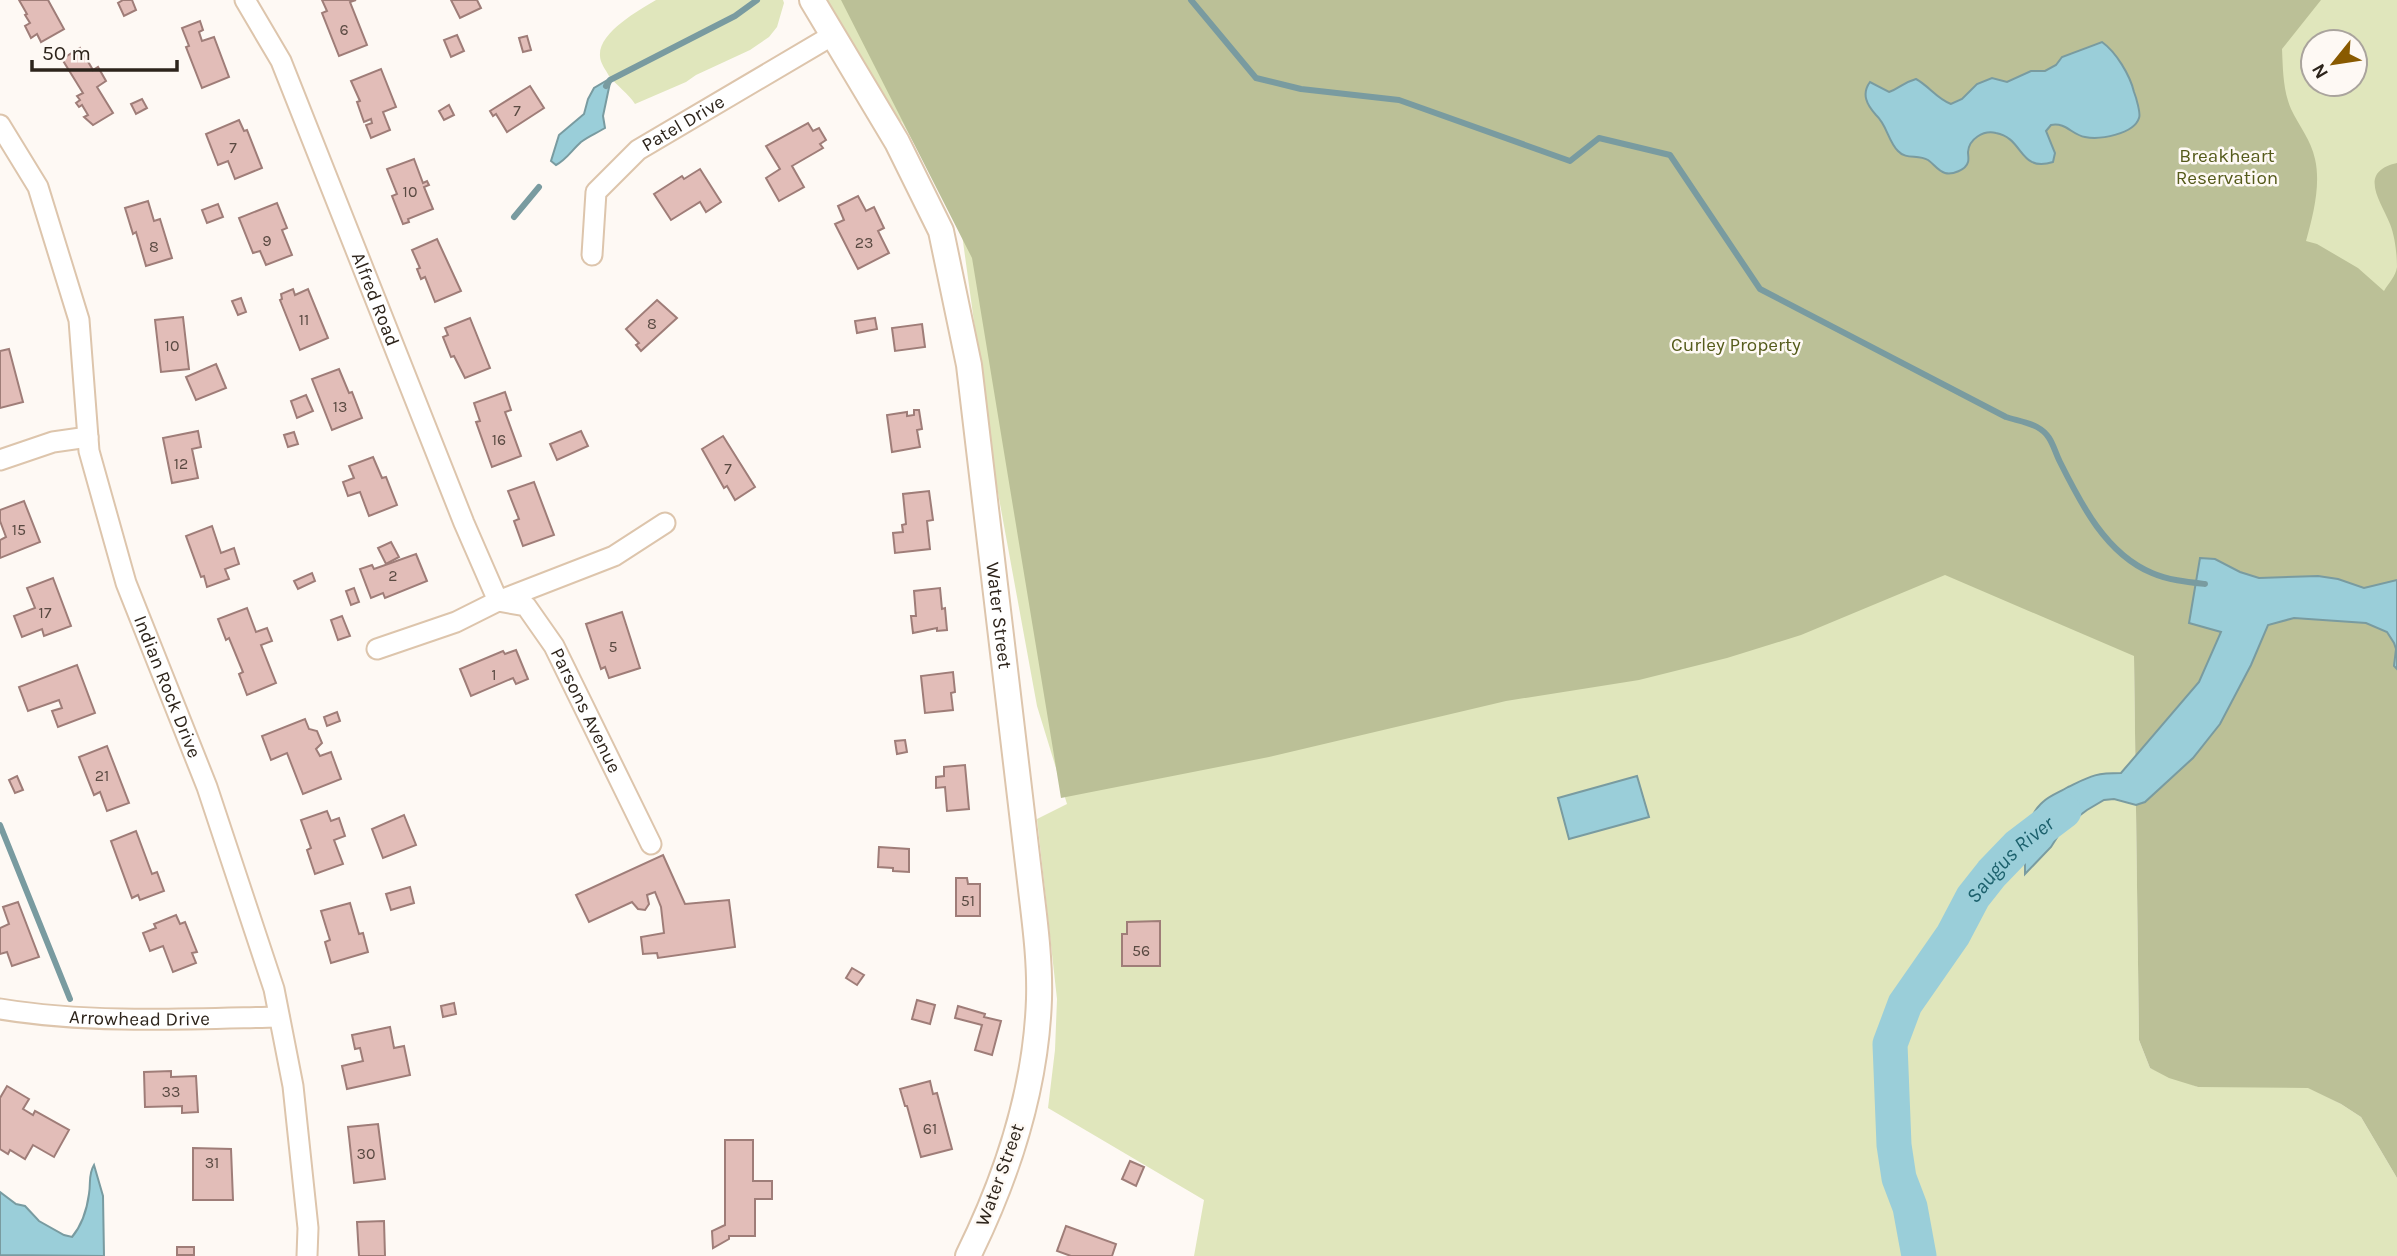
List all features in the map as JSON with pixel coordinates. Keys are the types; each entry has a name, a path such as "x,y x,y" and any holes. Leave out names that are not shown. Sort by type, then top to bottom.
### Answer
{"main road":[{"name":"Water Street","path":"812,0 897,142 940,231 969,365 1032,898 1039,999 1028,1097 1002,1183 968,1256"}],"street":[{"name":"Alfred Road","path":"245,0 281,61 464,523 498,601"},
{"name":"Patel Drive","path":"592,255 596,192 638,150 833,36"},
{"name":"Indian Rock Drive","path":"0,125 38,187 79,320 89,451 126,583 207,787 274,989 293,1086 308,1228 307,1256"},
{"path":"0,460 53,442 88,437"},
{"path":"377,649 456,622 498,601 614,556 665,523"},
{"name":"Parsons Avenue","path":"498,601 526,606 554,646 651,844"},
{"name":"Arrowhead Drive","path":"0,1009 40,1015 174,1019 279,1017"}],"green space":[{"path":"656,0 783,0 784,3 777,27 769,37 750,50 635,104 609,76 600,59 601,47 621,23"},
{"name":"Breakheart Reservation","path":"824,0 2397,0 2397,669 2134,656 2139,1040 2150,1068 2198,1087 2308,1087 2361,1117 2397,1178 2397,1256 1194,1256 1204,1200 1048,1108 1055,1050 1057,999 1037,819 1067,804 1037,706 996,482 961,227 902,122 893,115 866,74 860,55"},
{"name":"Curley Property","path":"841,0 2321,0 2282,49 2288,102 2311,146 2317,169 2315,200 2306,241 2317,244 2358,268 2384,291 2394,277 2397,267 2397,1178 2361,1117 2308,1088 2198,1087 2169,1078 2150,1068 2139,1040 2134,656 1945,575 1801,635 1727,658 1639,680 1506,701 1269,757 1061,798 972,258"},
{"path":"2397,163 2397,267 2393,234 2375,188 2375,180 2385,167"}],"water":[{"path":"2102,42 2122,64 2129,78 2138,105 2139,118 2136,124 2124,132 2099,138 2085,137 2061,125 2051,125 2046,131 2055,153 2053,162 2034,163 2005,136 1986,133 1971,143 1968,162 1962,170 1945,173 1928,160 1901,154 1866,99 1870,82 1889,92 1916,79 1951,104 1962,99 1977,84 1992,78 2007,82 2031,71 2045,71 2056,65 2062,57"},
{"path":"611,78 603,116 605,128 581,142 556,165 551,161 559,135 584,114 594,88"},
{"path":"2200,558 2215,559 2259,578 2318,576 2338,579 2364,588 2397,580 2397,669 2394,666 2396,649 2387,632 2366,623 2294,618 2268,625 2251,665 2220,724 2193,758 2145,802 2136,805 2114,799 2104,800 2087,810 2063,828 2051,847 2025,874 2027,835 2037,808 2050,797 2088,778 2121,773 2199,682 2221,632 2189,623"},
{"path":"1637,776 1649,817 1569,839 1558,798"},
{"path":"94,1165 103,1196 104,1256 0,1255 0,1192 16,1204 25,1206 39,1221 72,1237 85,1211"}],"building":[{"path":"19,0 48,0 64,29 41,42 37,34 31,38 25,26 30,23"},
{"path":"132,0 136,10 124,16 118,3"},
{"path":"322,0 356,0 350,2 367,45 339,56 322,13 327,11"},
{"path":"451,0 477,0 481,8 460,18"},
{"path":"200,21 202,41 214,37 229,77 202,88 186,47 189,46 182,28"},
{"path":"457,35 464,51 451,57 444,40"},
{"path":"527,36 531,50 523,52 519,38"},
{"path":"80,48 93,70 98,67 106,81 97,87 113,113 93,125 84,117 88,115 82,105 79,107 76,103 80,100 77,96 83,93 62,59"},
{"path":"381,69 396,107 383,112 390,130 371,138 366,125 372,123 371,119 364,122 357,102 360,101 351,81"},
{"path":"530,86 544,108 507,132 496,114 493,116 490,111"},
{"path":"142,99 147,108 136,114 131,104"},
{"path":"449,105 454,115 444,120 439,111"},
{"path":"239,120 244,131 247,130 262,168 235,179 228,161 218,165 206,134"},
{"path":"808,123 813,131 819,128 826,140 820,144 823,148 792,166 804,187 779,201 766,178 780,169 766,146"},
{"path":"414,159 423,183 427,181 429,185 424,187 433,209 408,219 409,222 403,224 392,196 397,194 387,169"},
{"path":"700,169 721,202 706,212 700,202 671,220 654,194 682,176 684,179"},
{"path":"858,196 866,211 874,207 884,228 878,231 889,253 858,269 835,224 844,220 838,206"},
{"path":"148,201 154,221 160,219 172,258 146,266 136,232 133,234 125,208"},
{"path":"277,203 287,228 282,230 292,255 266,265 260,251 253,253 239,218"},
{"path":"218,204 223,217 207,223 202,210"},
{"path":"437,239 461,291 435,302 425,277 421,279 417,269 420,268 412,250"},
{"path":"293,289 295,295 308,289 328,338 300,350 280,300 281,294"},
{"path":"241,298 246,312 238,315 232,301"},
{"path":"657,300 677,318 641,351 636,345 639,343 626,329"},
{"path":"183,317 189,369 161,372 155,320"},
{"path":"470,318 490,368 465,378 454,356 451,357 443,337 448,335 445,328"},
{"path":"875,318 877,329 857,333 855,321"},
{"path":"922,324 925,347 895,351 892,328"},
{"path":"9,349 23,402 0,408 0,351"},
{"path":"216,364 226,388 196,400 186,377"},
{"path":"339,369 362,418 332,430 312,379"},
{"path":"505,392 511,410 505,412 521,456 492,467 476,422 480,421 474,403"},
{"path":"306,395 313,411 297,418 291,401"},
{"path":"914,410 919,410 922,429 917,430 920,447 892,452 887,415 907,412 907,416 914,415"},
{"path":"198,431 201,447 192,449 198,478 172,483 163,438"},
{"path":"581,431 588,446 557,460 550,444"},
{"path":"294,432 298,444 288,447 284,435"},
{"path":"723,436 755,487 735,500 727,486 724,488 702,449"},
{"path":"373,457 382,478 386,477 397,505 369,516 360,492 348,496 343,482 354,478 349,466"},
{"path":"534,482 554,535 523,546 514,521 519,519 508,491"},
{"path":"929,491 933,520 927,521 930,549 895,553 893,533 903,532 902,525 906,524 903,494"},
{"path":"24,501 40,542 0,558 0,540 6,537 0,521 0,510"},
{"path":"212,526 221,553 234,548 239,564 225,569 229,579 207,587 186,536"},
{"path":"391,542 399,557 386,564 378,548"},
{"path":"416,554 427,581 385,598 383,593 371,598 360,569 372,565 374,569"},
{"path":"312,573 315,581 298,589 294,581"},
{"path":"53,578 71,626 44,636 42,629 22,637 14,616 35,608 27,588"},
{"path":"354,588 359,602 351,605 346,591"},
{"path":"940,588 947,630 937,631 937,628 913,633 911,616 916,616 914,591"},
{"path":"247,608 256,632 267,628 272,641 261,645 276,683 247,695 239,674 243,672 218,619"},
{"path":"622,612 640,668 609,678 605,667 601,669 586,624"},
{"path":"342,616 350,636 338,640 331,620"},
{"path":"516,650 528,679 516,684 513,678 471,696 460,669 503,651 505,654"},
{"path":"77,665 95,713 58,727 52,711 62,708 59,700 28,711 19,687"},
{"path":"953,672 953,710 925,713 921,676"},
{"path":"337,712 340,721 327,726 324,717"},
{"path":"305,719 309,729 317,731 322,743 316,749 320,756 331,752 341,779 303,794 287,753 271,760 262,736"},
{"path":"905,740 907,752 897,754 895,741"},
{"path":"107,746 129,803 107,811 100,792 94,795 79,757"},
{"path":"965,765 969,809 947,811 945,787 936,788 936,777 944,776 944,767"},
{"path":"17,776 23,790 15,793 9,780"},
{"path":"327,811 331,821 339,818 345,836 334,840 343,864 315,874 307,850 311,848 301,820"},
{"path":"404,815 416,845 383,858 372,829"},
{"path":"136,831 152,874 157,872 164,891 140,900 138,895 132,898 111,841"},
{"path":"879,847 909,849 909,872 878,867"},
{"path":"663,855 685,904 729,900 735,947 658,958 657,953 643,954 641,937 664,933 661,907 655,892 647,895 649,904 645,910 638,909 632,902 589,922 576,895"},
{"path":"956,878 967,878 968,884 980,884 980,916 956,916"},
{"path":"410,887 414,903 391,910 386,894"},
{"path":"18,902 39,957 12,966 7,952 0,954 0,928 9,924 3,907"},
{"path":"350,903 359,934 363,933 368,952 331,963 325,942 330,940 321,911"},
{"path":"176,915 180,924 185,922 197,952 192,953 196,963 173,972 163,946 150,951 143,933 156,928 154,924"},
{"path":"1160,921 1160,966 1122,966 1122,934 1127,934 1127,922"},
{"path":"852,968 864,975 857,985 846,978"},
{"path":"917,1000 935,1005 930,1024 912,1019"},
{"path":"454,1003 456,1014 443,1017 441,1006"},
{"path":"958,1006 1001,1021 992,1055 975,1050 982,1025 955,1018"},
{"path":"390,1027 394,1048 404,1046 410,1075 347,1089 342,1066 363,1061 360,1048 355,1049 352,1035"},
{"path":"171,1071 171,1077 196,1076 198,1112 182,1113 182,1106 145,1107 144,1072"},
{"path":"930,1081 933,1094 937,1093 952,1149 921,1157 900,1089"},
{"path":"7,1086 29,1099 23,1109 33,1115 35,1111 69,1130 54,1157 33,1145 25,1159 10,1150 8,1154 0,1149 0,1098"},
{"path":"378,1124 385,1179 354,1183 348,1127"},
{"path":"725,1140 753,1140 753,1181 772,1181 772,1199 755,1199 755,1236 729,1236 729,1239 713,1248 712,1231 725,1225"},
{"path":"193,1148 231,1149 233,1200 193,1200"},
{"path":"1130,1161 1144,1167 1136,1186 1122,1179"},
{"path":"384,1221 385,1256 359,1256 357,1222"},
{"path":"1066,1226 1116,1244 1112,1256 1071,1256 1057,1251"},
{"path":"177,1247 194,1247 194,1255 177,1255"}],"waterway":[{"path":"606,86 610,80 735,16 757,0"},
{"path":"1191,0 1256,78 1301,89 1399,100 1570,161 1599,138 1670,155 1760,289 2006,417 2042,430 2052,442 2086,511 2121,554 2158,575 2205,584"},
{"path":"514,217 539,187"},
{"name":"Saugus River","path":"1919,1256 1910,1207 1899,1178 1894,1145 1890,1044 1905,1004 1953,935 1973,897 2018,846 2064,811"},
{"path":"0,825 70,999"}]}
